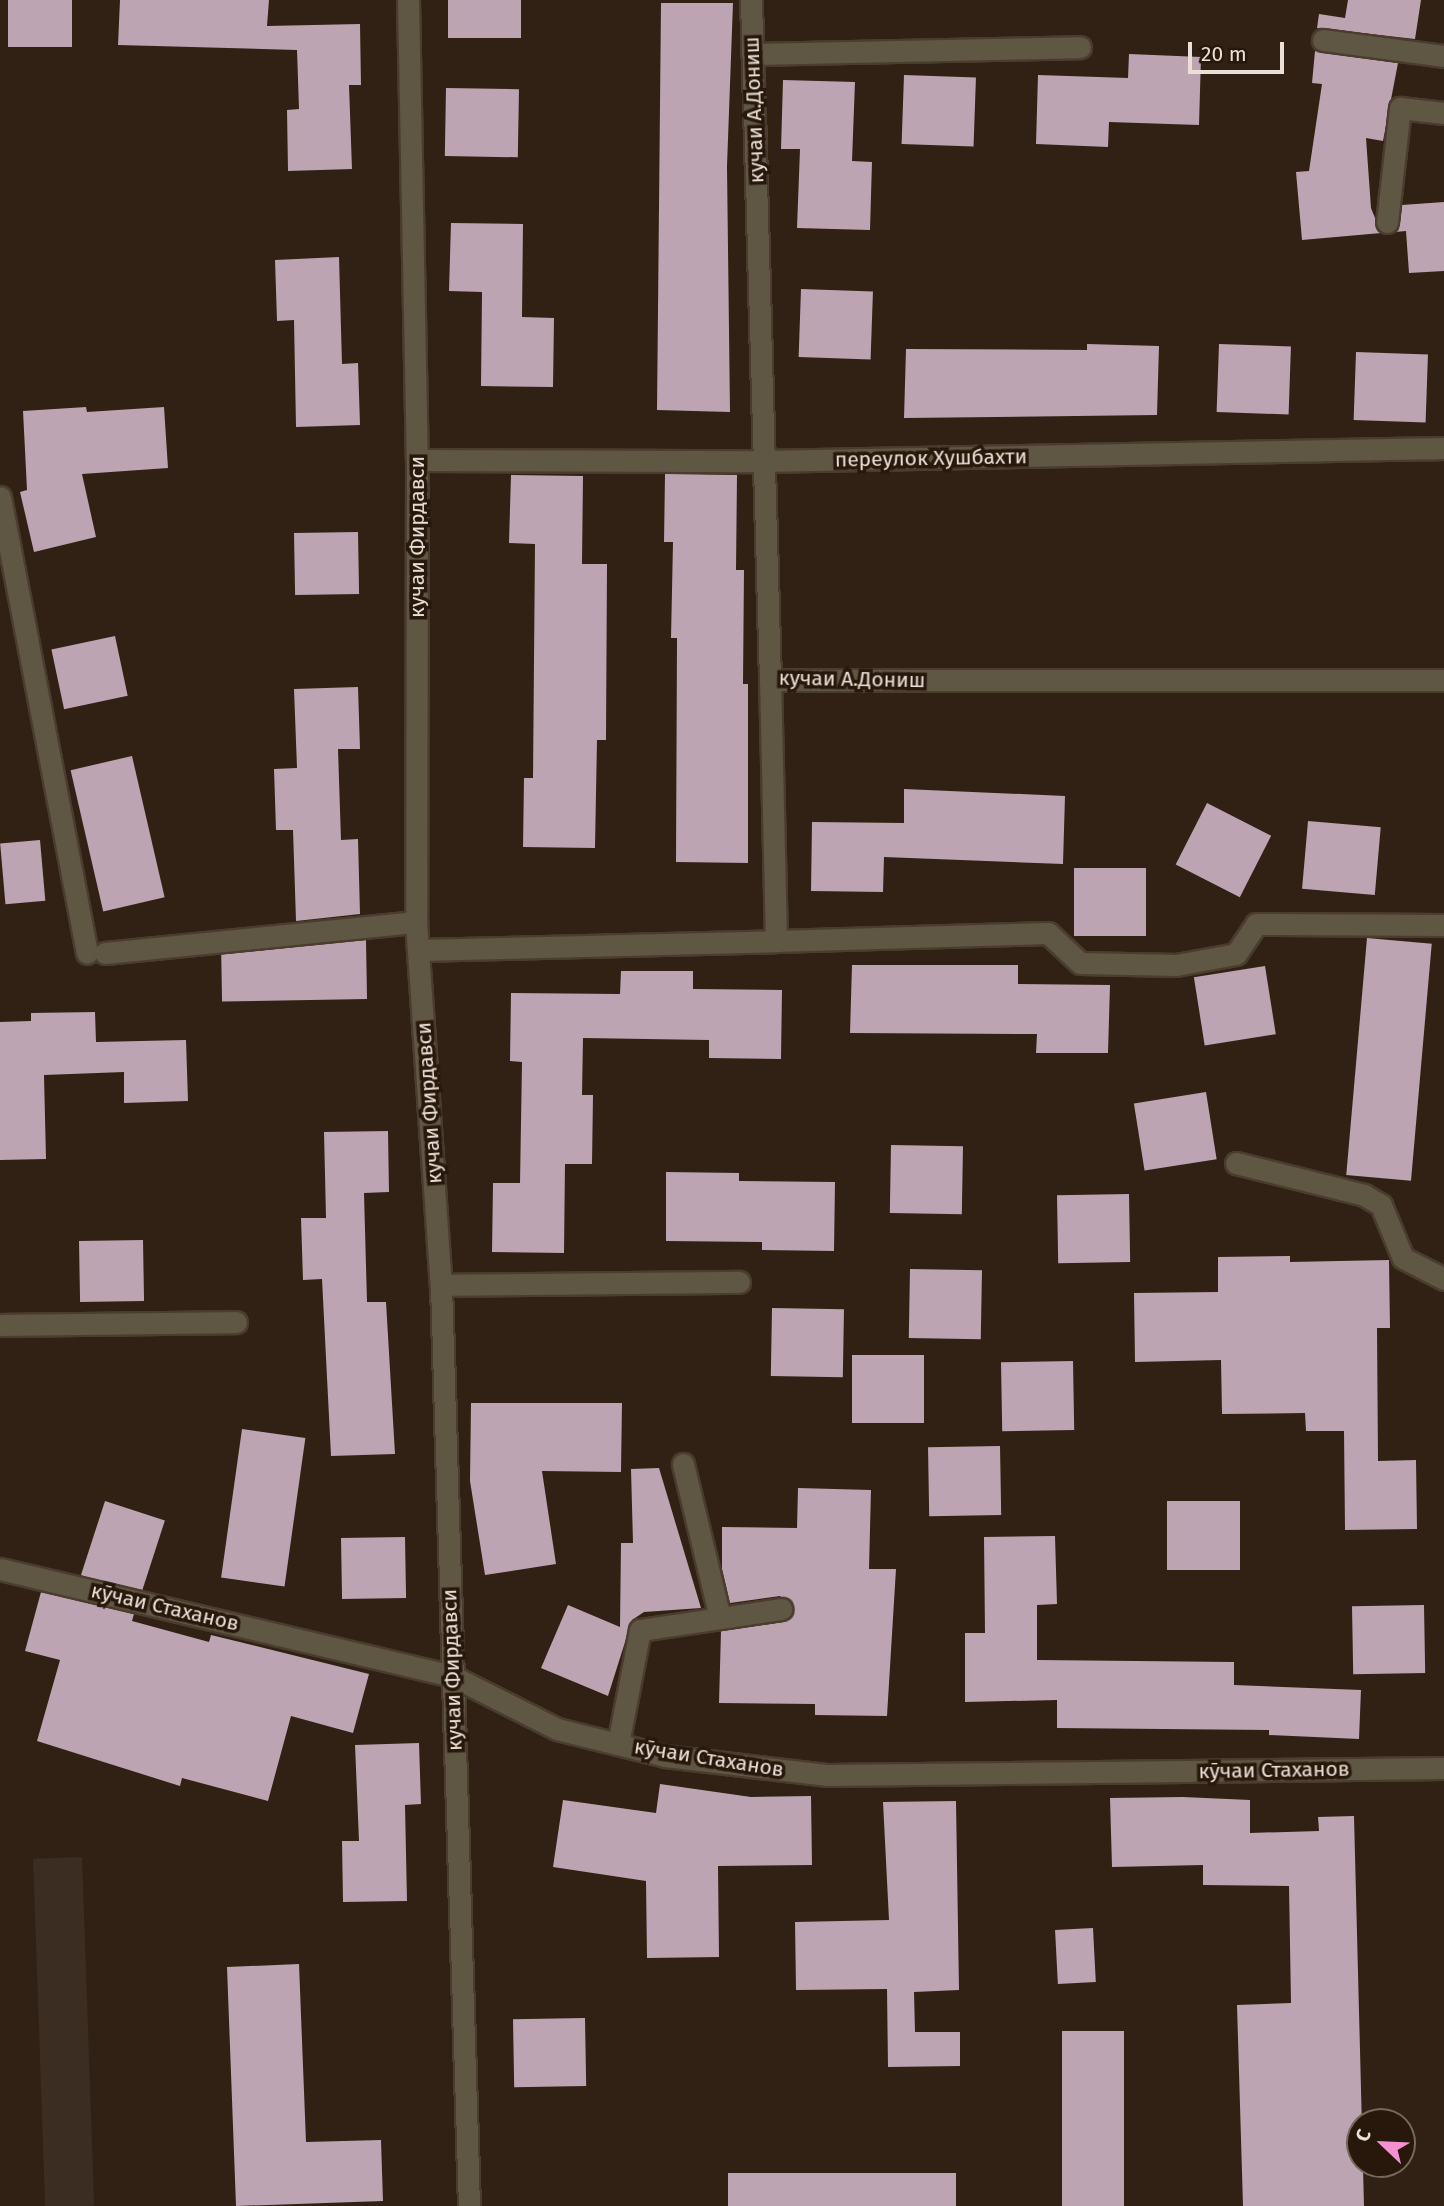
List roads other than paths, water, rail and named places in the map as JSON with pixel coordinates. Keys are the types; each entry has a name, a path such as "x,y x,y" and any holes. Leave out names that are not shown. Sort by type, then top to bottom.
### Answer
{"street":[{"name":"кучаи Фирдавси","path":"408,0 417,460 416,922 441,1285 469,2206"},
{"name":"кучаи А.Дониш","path":"751,0 770,680 1444,680"},
{"path":"1323,40 1444,56"},
{"path":"752,54 1080,47"},
{"path":"1387,222 1400,108 1444,113"},
{"name":"переулок Хушбахти","path":"417,460 763,461 1444,448"},
{"path":"0,497 96,953 416,922"},
{"path":"770,680 776,941"},
{"path":"420,950 1048,933 1080,963 1176,965 1236,954 1256,923 1444,925"},
{"path":"1236,1163 1364,1195 1381,1205 1403,1258 1444,1279"},
{"path":"441,1285 739,1282"},
{"path":"0,1325 236,1322"},
{"path":"683,1464 720,1618"},
{"name":"кӯчаи Стаханов","path":"0,1569 452,1676 557,1729 665,1756 826,1775 1444,1768"},
{"path":"618,1744 640,1630 781,1609"}]}
